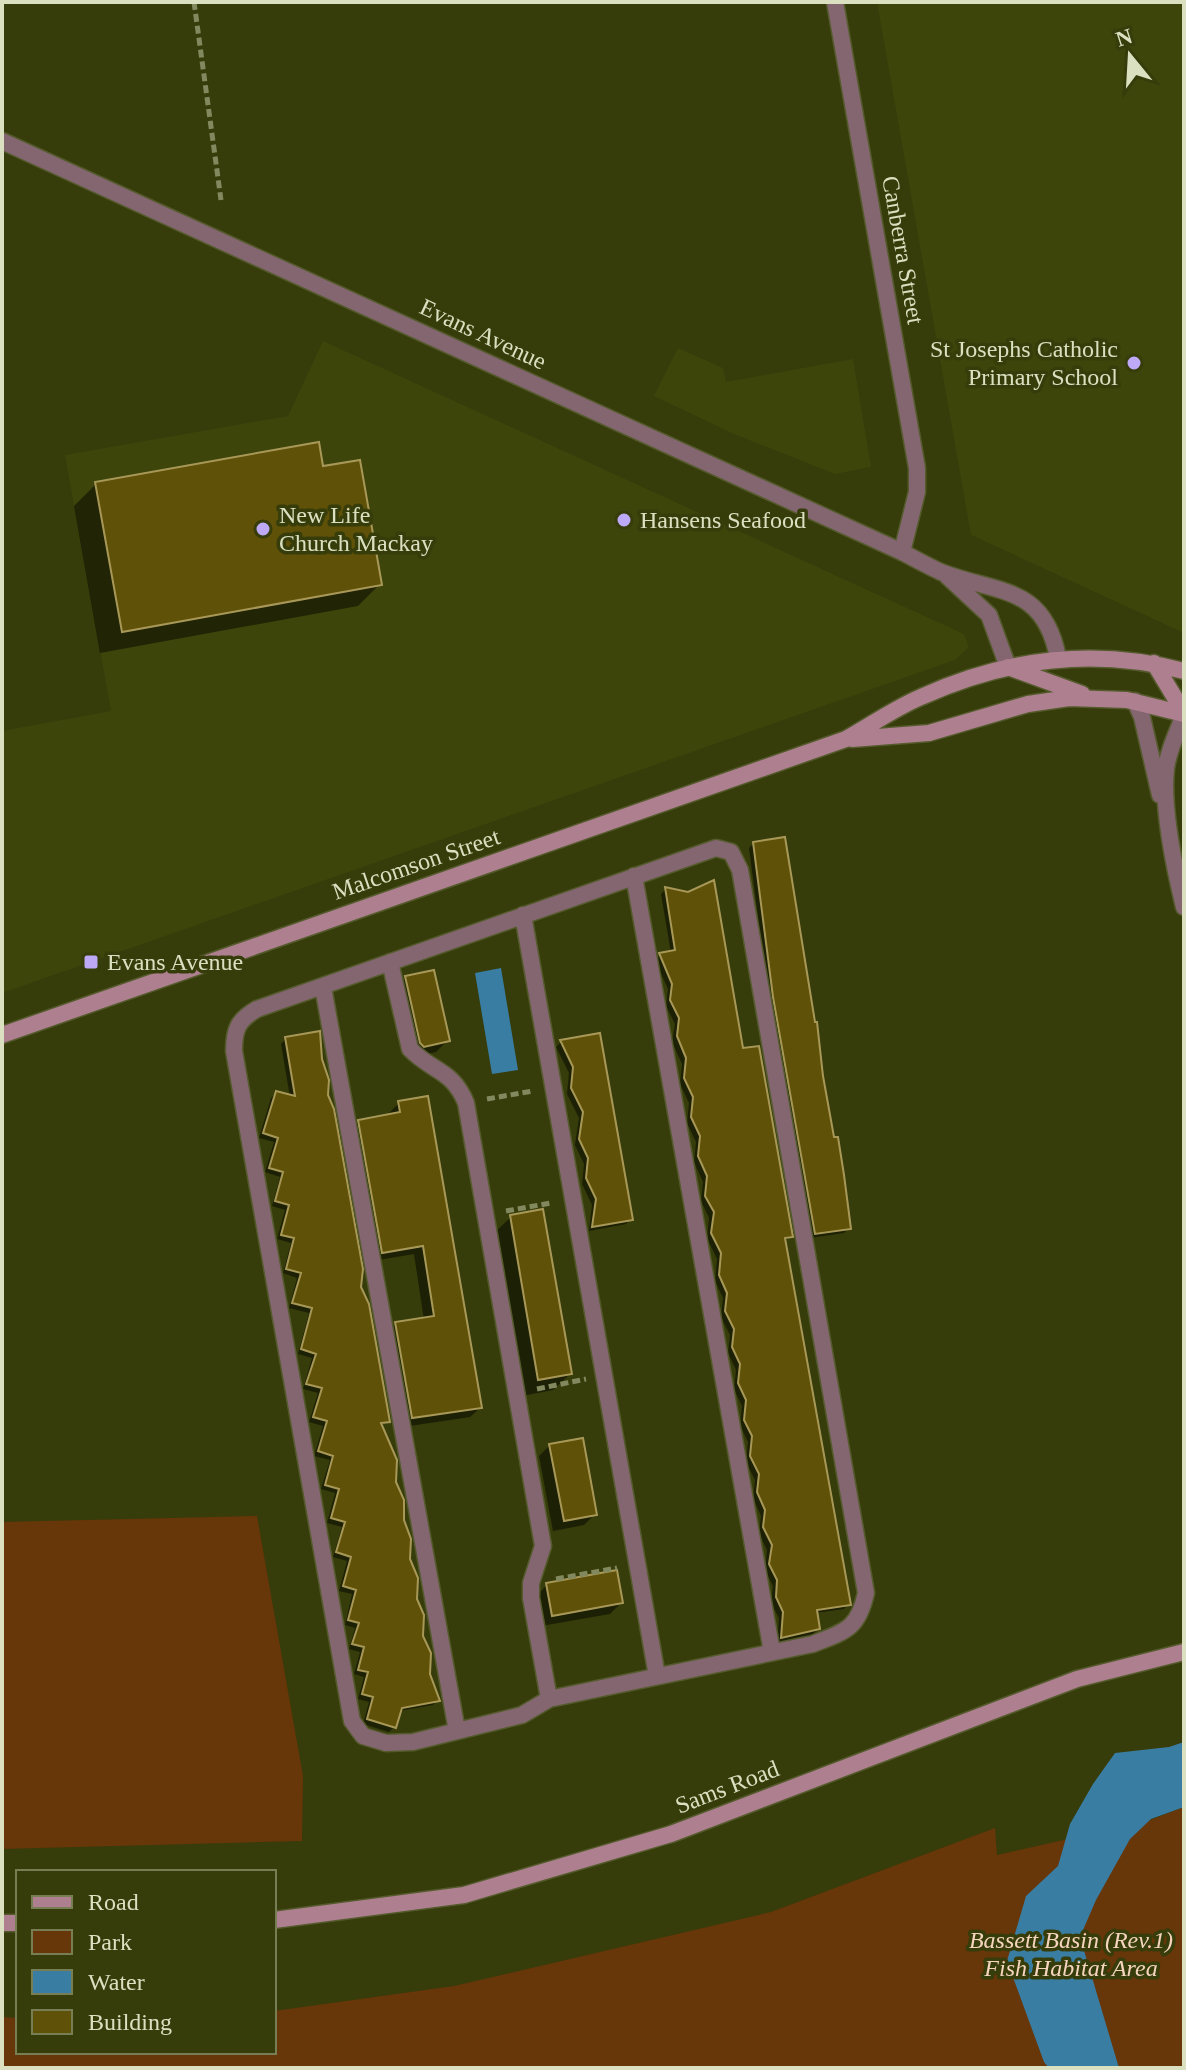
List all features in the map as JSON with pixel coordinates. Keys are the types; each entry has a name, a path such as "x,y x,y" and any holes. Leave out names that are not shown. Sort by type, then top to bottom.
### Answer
{"main road":[{"path":"1015,707 1058,658"},
{"path":"1008,667 1058,658 1104,658 1154,663 1184,671"},
{"path":"1154,663 1184,714"},
{"path":"1008,667 1092,698"},
{"name":"Malcomson Street","path":"2,1035 846,739 920,697 1008,667"},
{"path":"1015,707 1058,699 1092,698 1135,701 1184,714"},
{"name":"Malcomson Street","path":"846,739 929,733 1015,707"},
{"name":"Sams Road","path":"276,1920 464,1895 671,1834 1077,1679 1184,1652"}],"street":[{"name":"Canberra Street","path":"835,2 917,468 917,492 902,552"},
{"name":"Evans Avenue","path":"2,141 943,572 993,586 1036,609 1051,631 1058,658"},
{"name":"Evans Avenue","path":"943,572 987,612 1008,667"},
{"path":"1135,701 1142,717 1158,790 1168,815"},
{"path":"1184,714 1167,763 1168,815 1184,907"},
{"path":"716,848 731,852 740,870 866,1593 861,1615 844,1631 813,1644 549,1699 522,1715 413,1742 386,1743 363,1736 352,1721 234,1032 241,1018 257,1009 523,915 716,848"},
{"path":"634,876 772,1652"},
{"path":"523,915 657,1676"},
{"path":"390,962 410,1049 419,1059 449,1076 459,1086 466,1103 543,1546 531,1583 531,1598 549,1699"},
{"path":"323,987 457,1731"}],"path":[{"path":"194,2 221,200"},
{"path":"466,1103 553,1087"},
{"path":"485,1215 573,1200"},
{"path":"516,1393 604,1376"},
{"path":"531,1583 637,1564"}],"shaded area":[{"name":"St Josephs Catholic Primary School","path":"877,2 1184,2 1184,633 971,535"},
{"path":"323,341 964,634 969,647 955,660 2,993 2,731 111,711 65,455 288,416"},
{"path":"678,348 723,368 726,382 853,359 871,467 835,474 734,434 654,396"}],"green space":[{"path":"257,1516 303,1776 302,1841 2,1849 2,1522"},
{"name":"Bassett Basin (Rev.1) Fish Habitat Area","path":"1184,1807 1184,2068 2,2068 2,2017 16,2018 16,2054 276,2054 276,2011 454,1986 771,1912 995,1828 997,1855 1148,1821"}],"water":[{"path":"501,968 518,1070 492,1074 475,973"},
{"path":"1184,1742 1184,1807 1151,1819 1130,1839 1096,1900 1080,1937 1119,2068 1049,2068 1044,2062 1007,1961 1026,1896 1058,1866 1070,1824 1115,1753 1169,1747"}],"building":[{"path":"319,442 323,466 360,460 382,585 122,632 95,482"},
{"path":"785,837 817,1022 823,1076 834,1137 838,1137 851,1229 815,1234 773,997 753,842"},
{"path":"714,880 743,1048 759,1046 793,1237 785,1238 851,1605 817,1610 820,1629 781,1638 783,1612 776,1597 777,1580 769,1564 772,1545 763,1527 765,1510 757,1492 759,1474 750,1456 752,1436 744,1420 746,1400 738,1383 740,1364 732,1347 734,1329 725,1311 727,1293 719,1275 721,1253 711,1233 714,1212 705,1196 707,1176 698,1156 700,1136 691,1117 693,1097 684,1078 686,1058 677,1036 679,1018 670,1000 672,984 659,953 675,950 665,887 688,892"},
{"path":"434,970 450,1041 424,1047 420,1043 405,976"},
{"path":"320,1031 322,1059 329,1080 328,1095 334,1109 363,1269 361,1287 369,1304 390,1422 381,1423 397,1460 396,1482 404,1500 404,1520 411,1539 410,1559 418,1578 417,1599 424,1615 423,1636 431,1653 430,1674 440,1701 402,1708 396,1728 367,1719 373,1697 362,1694 368,1672 358,1670 364,1647 352,1644 359,1623 348,1620 356,1590 343,1586 351,1557 336,1552 345,1522 331,1518 339,1489 325,1485 333,1456 318,1451 327,1421 313,1417 322,1388 306,1384 316,1354 301,1349 312,1308 292,1303 301,1273 286,1269 294,1238 281,1235 289,1205 275,1201 283,1172 269,1168 278,1138 263,1133 276,1091 295,1096 285,1037"},
{"path":"600,1033 633,1220 592,1227 596,1199 586,1178 588,1158 579,1139 583,1112 571,1088 573,1067 560,1040"},
{"path":"428,1096 482,1408 412,1418 395,1322 434,1316 423,1246 382,1253 358,1120 400,1112 398,1101"},
{"path":"543,1209 572,1374 538,1380 510,1215"},
{"path":"583,1438 597,1515 564,1521 549,1444"},
{"path":"617,1570 623,1603 552,1616 546,1583"}],"place":[{"name":"St Josephs Catholic Primary School","path":"1134,363"},
{"name":"Hansens Seafood","path":"624,520"},
{"name":"New Life Church Mackay","path":"263,529"},
{"name":"Evans Avenue","path":"91,962"}]}
